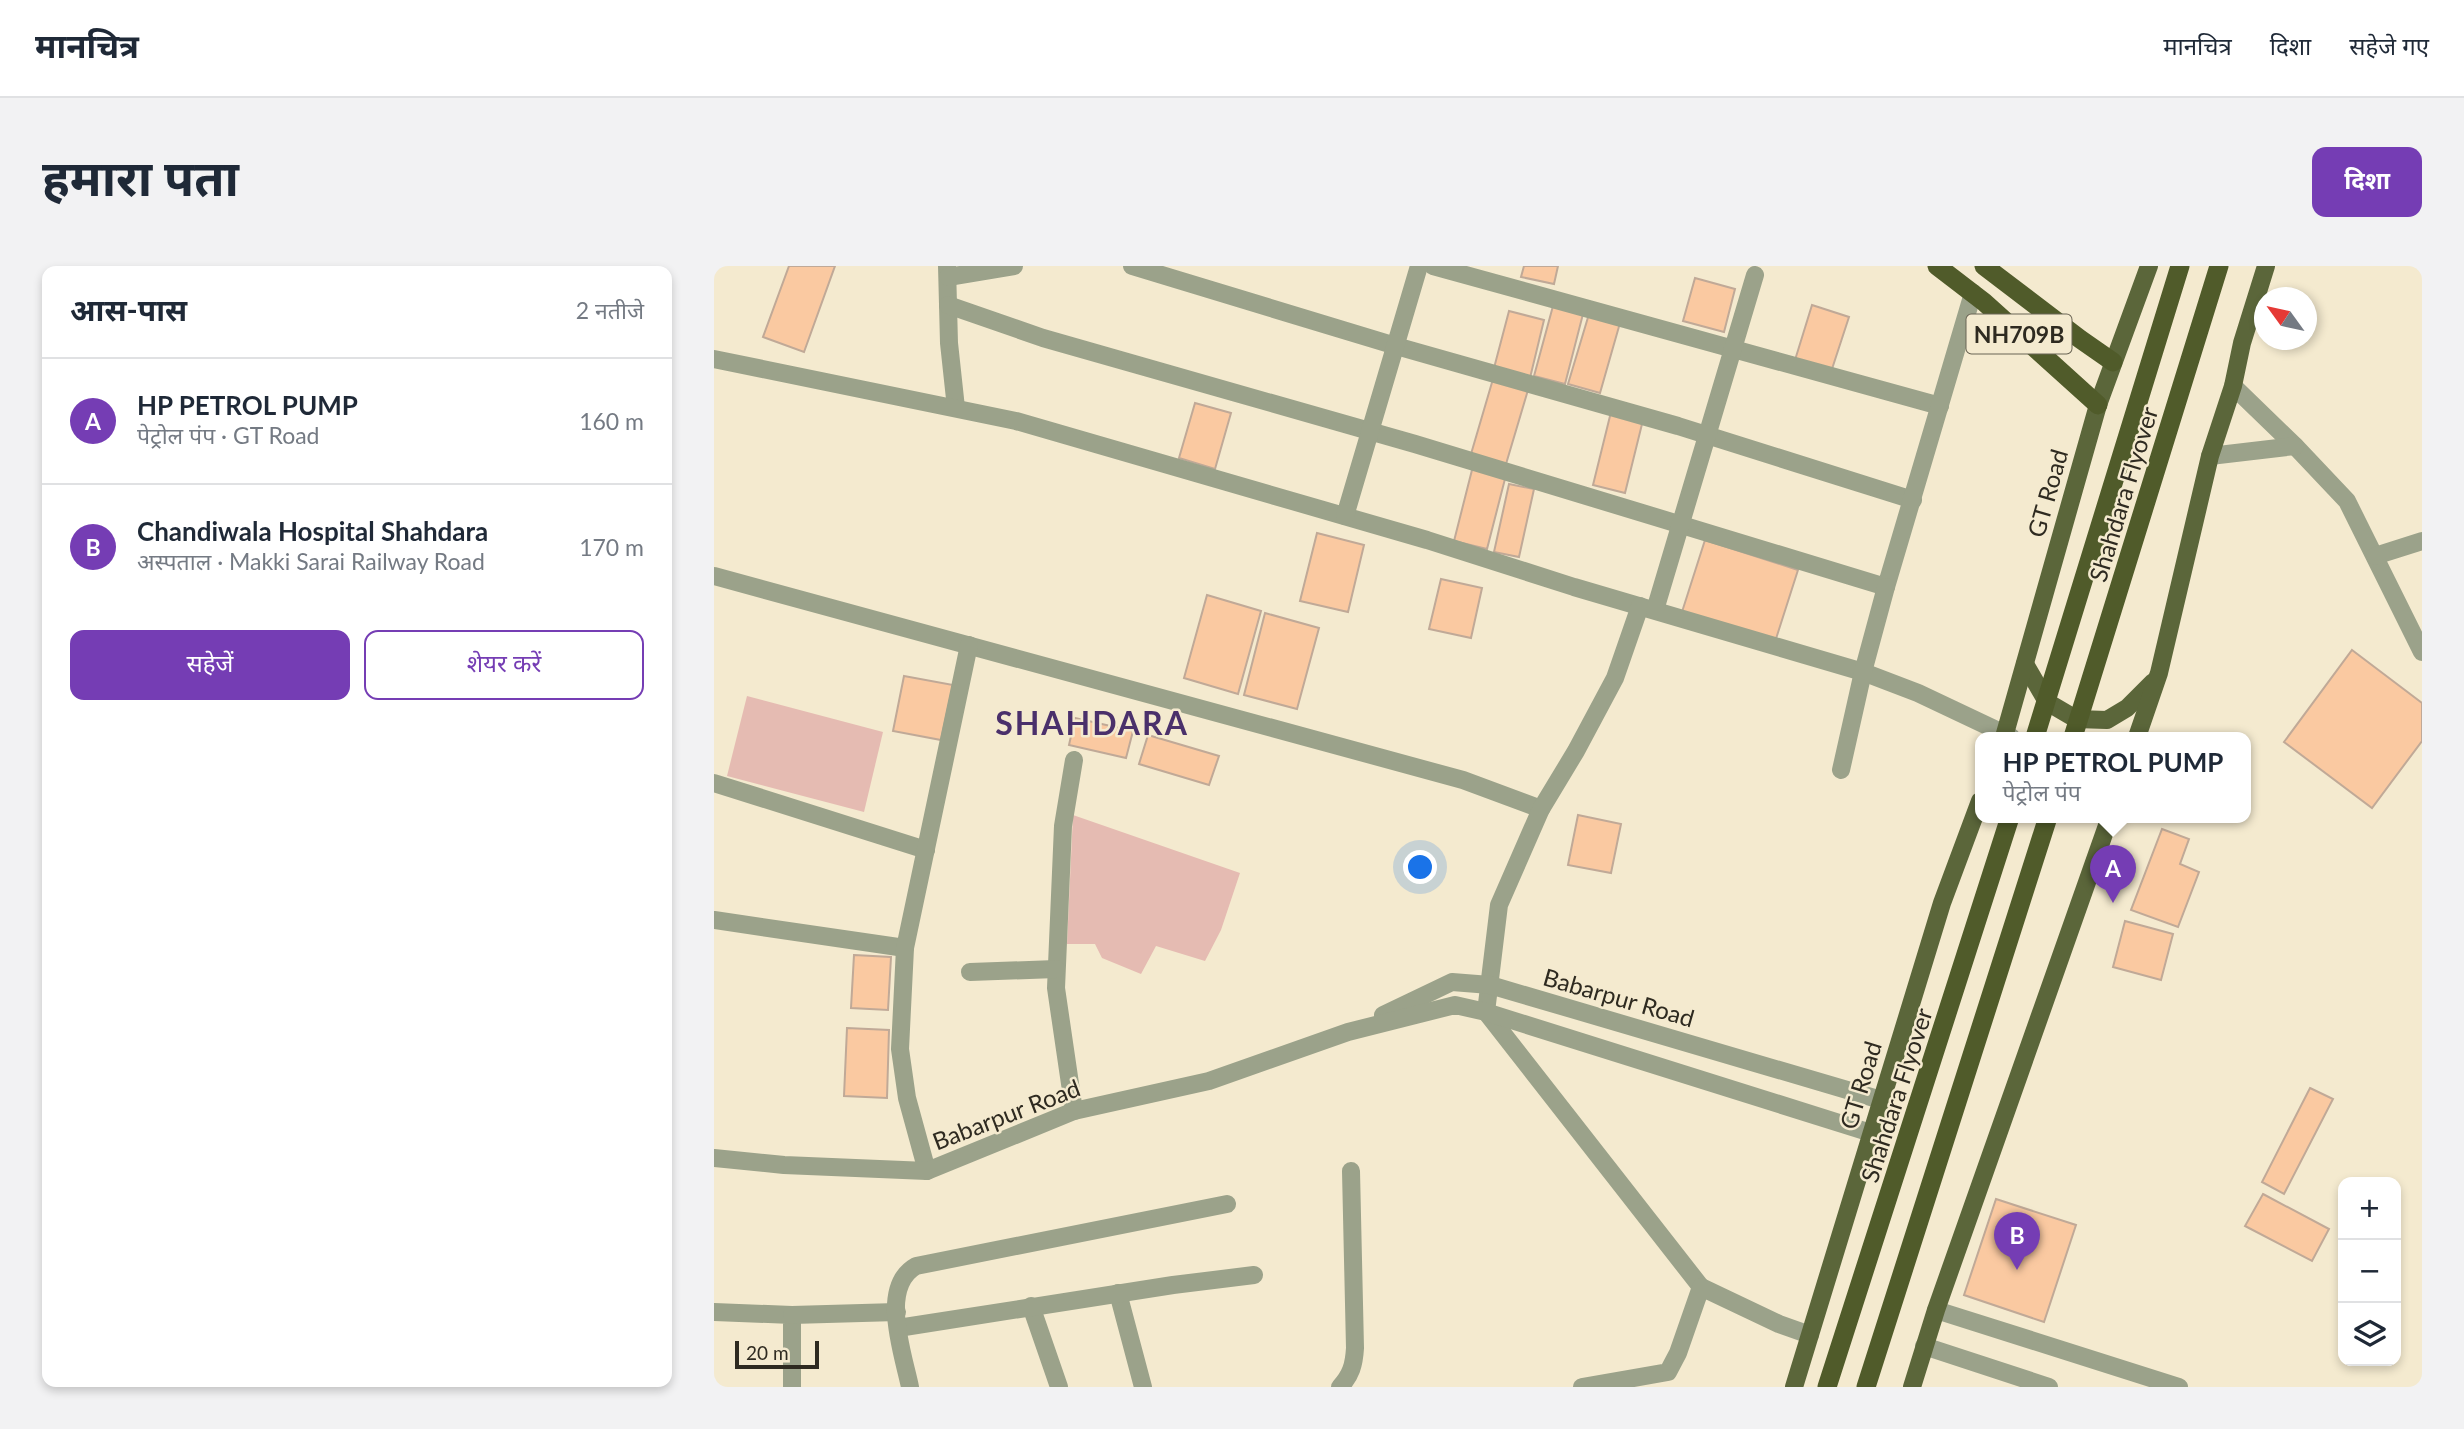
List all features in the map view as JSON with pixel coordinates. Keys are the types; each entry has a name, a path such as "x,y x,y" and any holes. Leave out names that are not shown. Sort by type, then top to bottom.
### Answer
{"highway":[{"name":"NH709B","path":"1937,266 1973,293 2098,405"},
{"name":"NH709B","path":"1984,266 2113,362"},
{"name":"Shahdara Flyover","path":"2037,732 2180,266"},
{"name":"Shahdara Flyover","path":"2075,732 2219,266"},
{"name":"Shahdara Flyover","path":"1827,1387 2008,823"},
{"path":"1866,1387 2046,823"}],"main road":[{"name":"GT Road","path":"2007,732 2098,405 2149,266"},
{"path":"2139,732 2159,673 2210,456 2233,386 2242,343 2266,266"},
{"path":"2025,664 2047,702 2076,719 2106,720 2127,708 2159,673"},
{"name":"GT Road","path":"1794,1387 1942,904 1975,814"},
{"path":"1912,1387 1936,1310 2108,823"}],"street":[{"path":"956,408 949,343 947,271 1014,266"},
{"path":"1132,266 1707,436 1913,500"},
{"path":"1345,516 1419,266"},
{"path":"1433,266 1940,407"},
{"path":"1755,275 1681,524 1647,608 1615,678 1541,809 1499,905 1486,1012 1701,1287 1779,1324 1810,1335"},
{"path":"1841,770 1886,587 1973,293"},
{"path":"948,305 1043,338 1371,431 1886,587"},
{"path":"714,359 1016,421 1345,516 1863,672 1918,693 1998,732"},
{"path":"2233,386 2347,501 2420,641"},
{"path":"2210,456 2295,446"},
{"path":"2375,556 2422,541"},
{"path":"714,576 1463,780 1541,809"},
{"path":"927,1171 907,1098 900,1049 905,948 969,645"},
{"path":"1074,761 1063,826 1056,969 1056,988 1074,1111"},
{"path":"714,783 926,850"},
{"path":"714,920 905,948"},
{"path":"970,972 1056,969"},
{"name":"Babarpur Road","path":"1348,1032 1452,982 1490,985 1881,1100"},
{"name":"Babarpur Road","path":"714,1158 784,1166 927,1171 1074,1111 1209,1081 1348,1032 1455,1005 1486,1012 1871,1133"},
{"path":"1340,1387 1354,1364 1355,1348 1351,1171"},
{"path":"910,1387 897,1320 896,1298 899,1284 907,1271 916,1266 1227,1204"},
{"path":"714,1312 897,1320 1031,1306 1254,1275"},
{"path":"1582,1387 1665,1380 1701,1287"},
{"path":"1118,1293 1143,1387"},
{"path":"1031,1306 1059,1387"},
{"path":"1936,1310 2179,1387"},
{"path":"792,1315 792,1387"},
{"path":"1924,1346 2049,1387"}],"shaded area":[{"path":"747,696 883,732 864,812 727,776"},
{"path":"1073,815 1240,873 1221,930 1205,961 1156,946 1141,974 1102,958 1095,944 1067,944"}],"building":[{"path":"789,266 835,266 804,352 763,337"},
{"path":"1524,266 1558,266 1554,284 1521,277"},
{"path":"1695,278 1735,289 1724,332 1683,321"},
{"path":"1812,305 1849,317 1831,372 1795,360"},
{"path":"1553,306 1583,314 1565,384 1534,376"},
{"path":"1509,311 1544,320 1530,378 1494,368"},
{"path":"1589,314 1620,323 1600,393 1568,384"},
{"path":"1493,379 1528,390 1506,464 1471,454"},
{"path":"1195,403 1231,413 1215,469 1179,458"},
{"path":"1611,412 1643,420 1625,493 1593,485"},
{"path":"1473,466 1506,475 1487,549 1454,541"},
{"path":"1509,484 1534,489 1519,557 1494,552"},
{"path":"1317,533 1364,545 1348,612 1300,601"},
{"path":"1705,540 1798,570 1774,645 1681,615"},
{"path":"1441,579 1482,588 1471,638 1429,629"},
{"path":"1207,595 1261,611 1238,694 1184,678"},
{"path":"1265,613 1319,628 1297,709 1244,695"},
{"path":"2352,650 2422,703 2422,741 2372,808 2284,742"},
{"path":"904,676 953,685 941,740 893,731"},
{"path":"1075,718 1133,731 1126,758 1069,745"},
{"path":"1148,735 1219,756 1209,785 1139,764"},
{"path":"1578,815 1621,824 1611,873 1568,865"},
{"path":"2162,829 2189,839 2180,864 2199,872 2178,927 2131,910"},
{"path":"2125,921 2173,934 2161,980 2113,967"},
{"path":"854,955 891,957 888,1010 851,1008"},
{"path":"847,1028 889,1030 887,1098 844,1096"},
{"path":"2310,1088 2333,1099 2284,1194 2262,1182"},
{"path":"2263,1194 2329,1229 2312,1261 2245,1226"},
{"path":"1996,1199 2076,1225 2044,1322 1964,1295"}],"place":[{"name":"HP PETROL PUMP","path":"2113,903"},
{"name":"Chandiwala Hospital Shahdara","path":"2017,1270"}],"district":[{"name":"SHAHDARA","path":"1092,722"}]}
